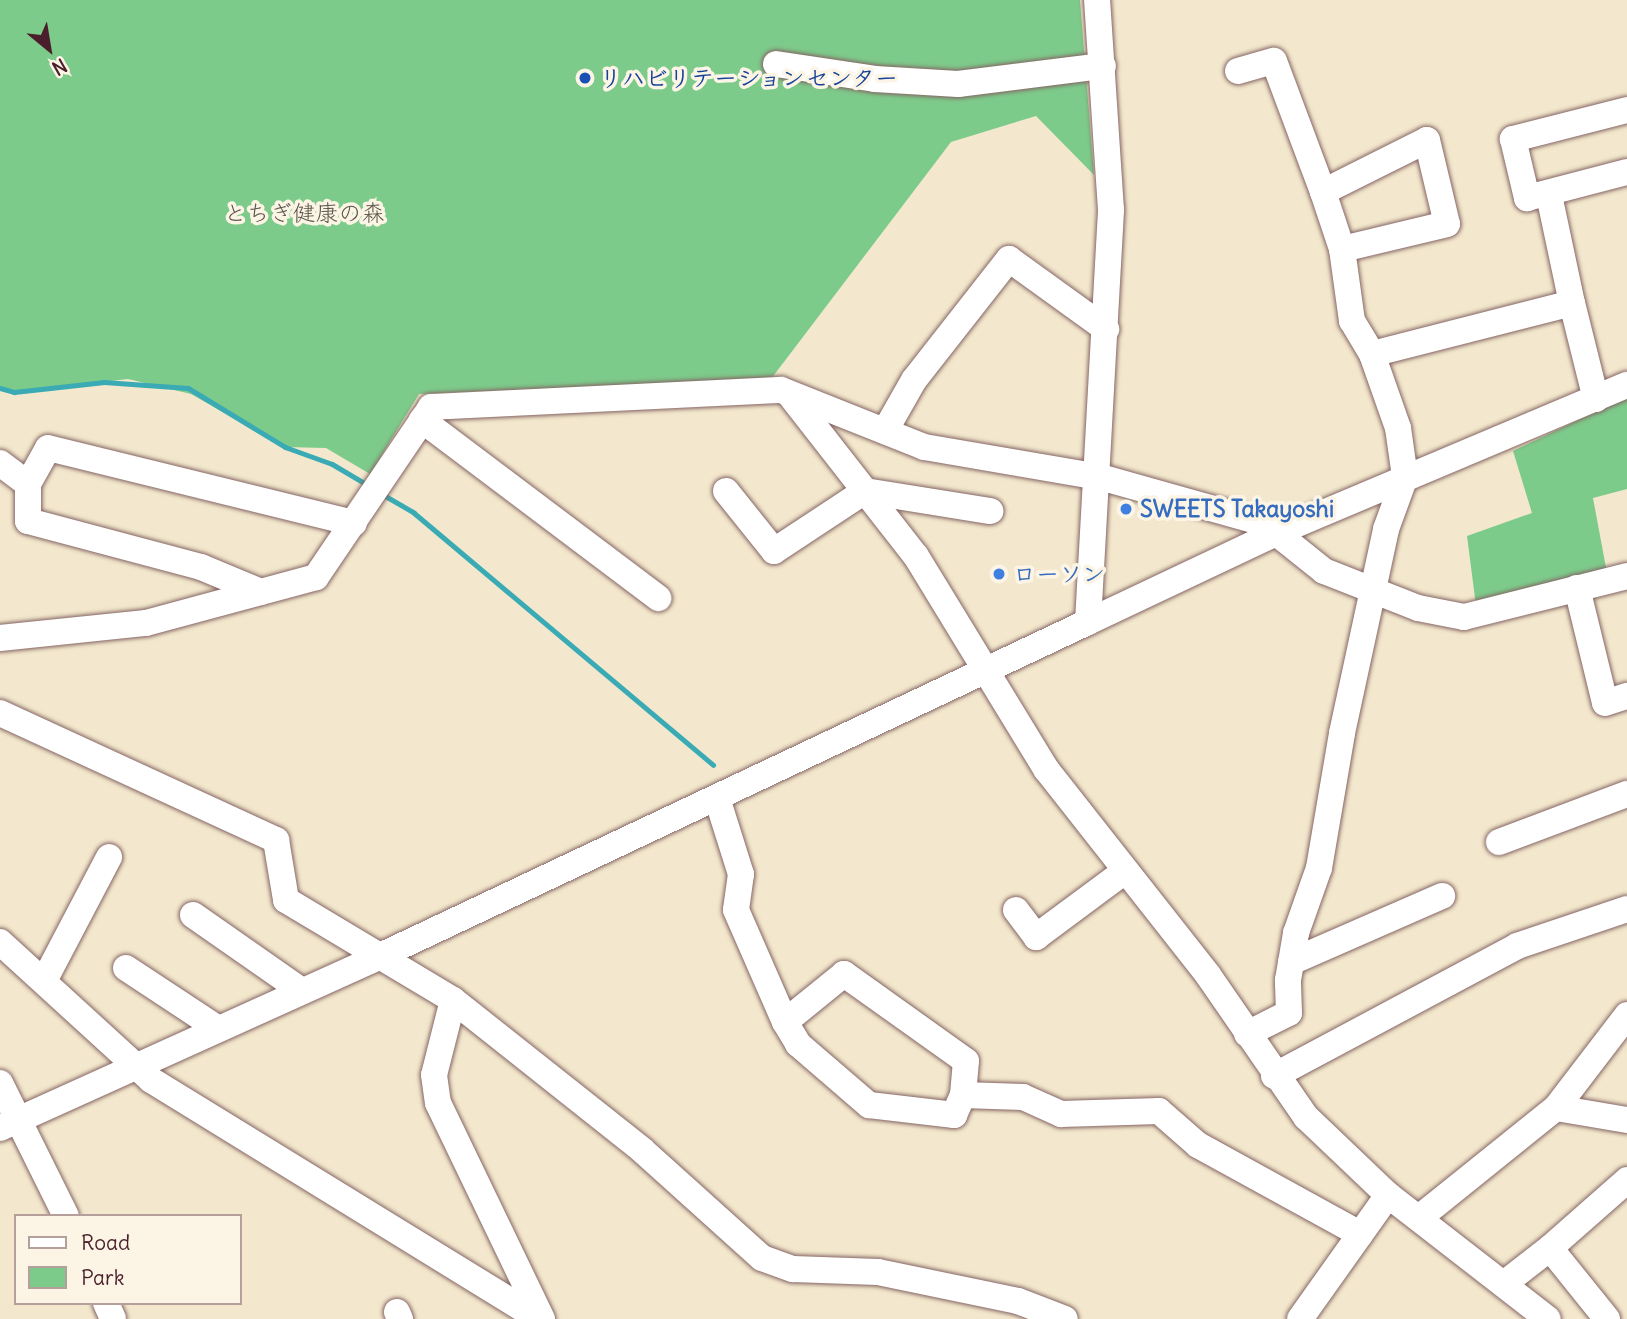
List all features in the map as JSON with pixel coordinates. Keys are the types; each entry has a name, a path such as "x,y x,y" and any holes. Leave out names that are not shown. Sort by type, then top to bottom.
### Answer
{"street":[{"path":"1088,622 1100,477 1111,210 1097,0"},
{"path":"1238,71 1274,61 1342,249 1352,321 1372,354 1398,428 1405,477 1386,529 1342,733 1319,868 1291,962 1289,1013 1247,1034"},
{"path":"776,64 875,79 958,84 1103,66"},
{"path":"1627,110 1513,139 1527,198 1549,195 1627,172"},
{"path":"1323,192 1427,140 1447,224 1342,249"},
{"path":"1549,195 1596,399"},
{"path":"885,431 914,380 1009,259 1106,329"},
{"path":"1372,354 1572,303"},
{"path":"8,1119 378,957 985,673 1276,533 1627,385"},
{"path":"0,638 146,623 316,577 431,407 781,390 924,447 1100,477 1264,523 1324,571 1418,608 1464,617 1627,576"},
{"path":"789,394 916,556 1046,769 1208,975 1274,1076 1306,1117 1388,1195 1505,1283 1548,1319"},
{"path":"422,420 658,598"},
{"path":"261,592 201,566 29,522 28,484 48,449 354,523"},
{"path":"0,463 28,484"},
{"path":"726,491 774,551 865,491 990,510"},
{"path":"1577,588 1605,703 1627,696"},
{"path":"0,713 276,840 286,900 453,1000 642,1150 762,1258 793,1269 878,1272 1001,1308 1065,1319"},
{"path":"1499,842 1627,794"},
{"path":"717,798 741,874 736,910 785,1022 798,1044 869,1105 954,1115 963,1095 967,1061 845,974 785,1022"},
{"path":"44,981 109,857"},
{"path":"1016,910 1036,937 1125,871"},
{"path":"1291,962 1442,896"},
{"path":"1274,1076 1517,946 1627,909"},
{"path":"193,915 302,990"},
{"path":"0,942 137,1064 150,1080 540,1319"},
{"path":"126,968 217,1028"},
{"path":"453,1000 434,1075 438,1103 540,1319"},
{"path":"1419,1218 1556,1108 1627,1015"},
{"path":"0,1083 8,1119 65,1214"},
{"path":"963,1095 1023,1097 1061,1114 1159,1111 1198,1145 1360,1234"},
{"path":"1556,1108 1627,1120"},
{"path":"1505,1283 1550,1248 1627,1180"},
{"path":"1300,1319 1388,1195"},
{"path":"1550,1248 1607,1319"}],"green space":[{"name":"とちぎ健康の森","path":"0,0 1080,0 1094,175 1036,116 951,142 771,379 419,394 370,474 326,448 285,447 191,394 128,379 14,392 0,388"},
{"path":"1627,397 1627,489 1593,498 1607,573 1476,606 1467,536 1532,513 1513,451"}],"waterway":[{"path":"0,388 14,392 104,382 188,388 285,447 332,464 369,486"},
{"path":"380,493 414,513 713,765"}],"place":[{"name":"リハビリテーションセンター","path":"585,78"},
{"name":"SWEETS Takayoshi","path":"1126,509"},
{"name":"ローソン","path":"999,574"}]}
